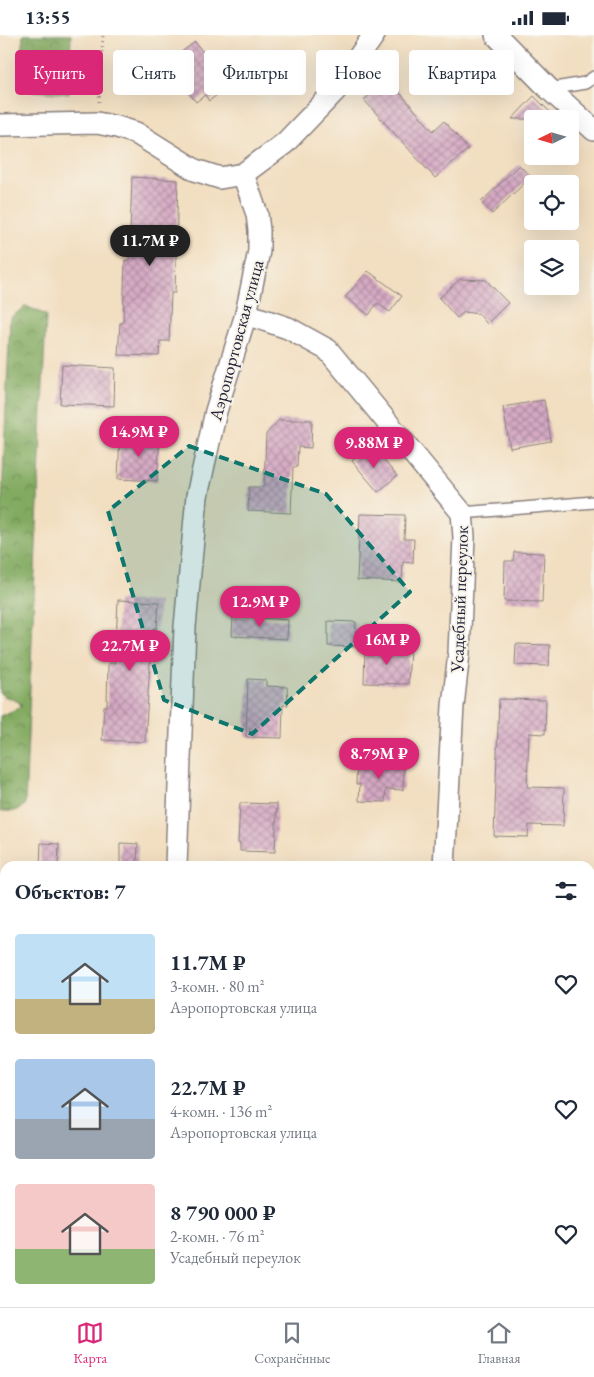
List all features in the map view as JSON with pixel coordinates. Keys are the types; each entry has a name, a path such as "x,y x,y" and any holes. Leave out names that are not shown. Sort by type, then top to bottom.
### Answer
{"street":[{"path":"0,125 97,123 136,133 195,169 220,177 243,174 285,143 335,91 374,35"},
{"path":"496,35 549,89 594,130"},
{"name":"Аэропортовская улица","path":"176,861 185,627 196,496 216,411 246,313 260,251 260,230 243,174"},
{"name":"Усадебный переулок","path":"246,313 288,328 328,350 462,513 464,537 460,653 454,706 444,861"}],"lane":[{"path":"549,89 585,83 594,77"},
{"path":"462,513 594,502"}],"path":[{"path":"97,123 103,35"}],"highlighted area":[{"path":"189,446 326,494 410,592 252,734 164,700 108,511"}],"green space":[{"path":"23,35 71,35 70,50 22,50"},
{"path":"26,306 46,315 25,805 15,811 0,811 0,716 21,707 19,702 0,693 0,544 10,318"}],"building":[{"path":"195,42 204,54 205,95 196,102 191,95 194,95 194,50 184,50"},
{"path":"399,92 433,131 444,121 468,149 435,178 364,100 370,95 399,95"},
{"path":"205,95 217,95 209,101"},
{"path":"534,96 548,110 524,110 524,119 512,119"},
{"path":"519,165 529,175 524,175 524,184 492,214 481,202"},
{"path":"132,177 178,180 175,293 171,293 169,341 160,341 159,356 118,355 120,323 123,323 125,260 129,261"},
{"path":"368,271 402,296 390,312 377,303 369,315 345,297"},
{"path":"460,279 486,280 508,303 487,324 479,314 464,312 457,318 439,298"},
{"path":"62,365 115,368 114,406 60,404"},
{"path":"544,400 551,441 510,448 503,407"},
{"path":"279,420 312,420 311,448 298,447 297,467 293,467 291,513 248,511 249,487 264,487 266,434"},
{"path":"120,435 160,437 157,481 118,479"},
{"path":"371,445 397,476 378,492 352,461"},
{"path":"360,514 405,515 404,539 414,539 413,563 403,562 402,582 357,580"},
{"path":"514,552 544,553 542,602 504,601 505,561 513,561"},
{"path":"118,600 159,602 157,628 154,628 153,647 151,647 145,742 102,740 104,706 107,706 108,663 115,663"},
{"path":"233,616 288,620 287,639 232,636"},
{"path":"328,621 356,622 355,647 328,646"},
{"path":"516,644 550,645 549,666 515,665"},
{"path":"365,647 410,649 408,684 364,683"},
{"path":"248,679 266,680 266,686 287,687 288,705 283,705 282,738 246,737"},
{"path":"499,699 546,700 545,734 529,733 527,787 564,788 563,826 529,825 528,837 494,836"},
{"path":"357,761 404,763 403,790 386,789 385,802 359,801 360,784 356,784"},
{"path":"240,803 277,804 275,852 240,851 240,843 238,843"},
{"path":"41,843 59,844 58,861 40,861"},
{"path":"120,843 138,844 137,861 120,861"}]}
